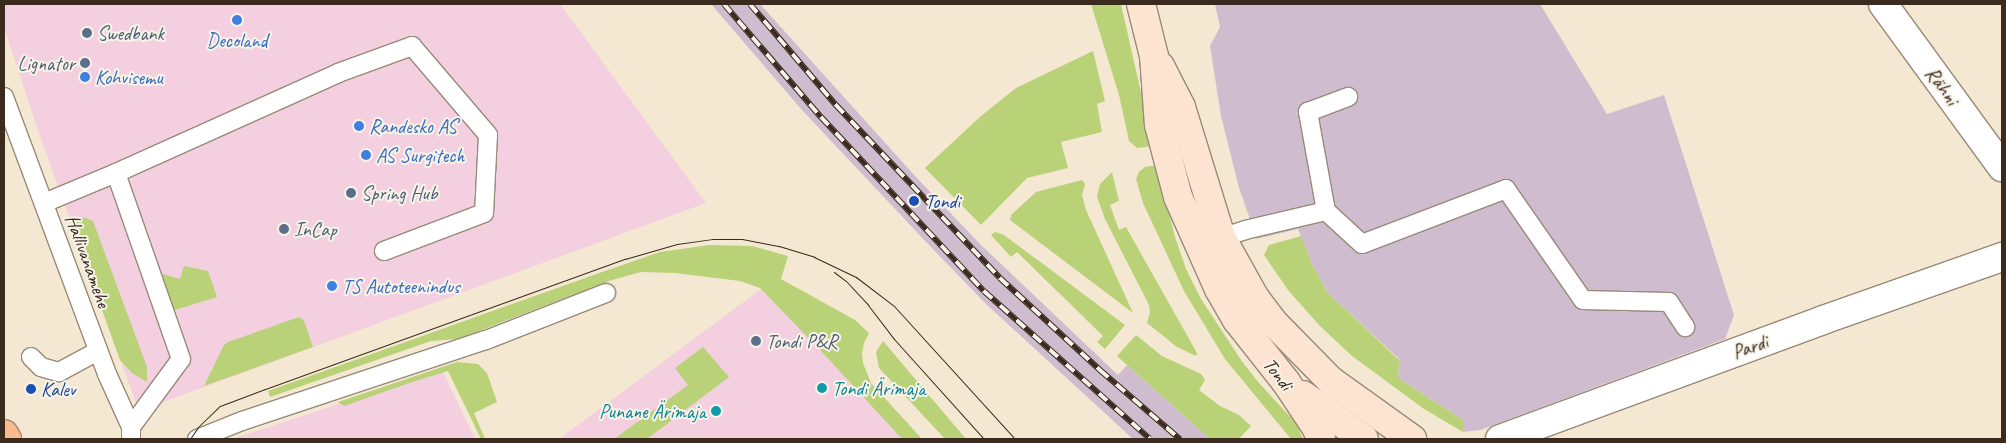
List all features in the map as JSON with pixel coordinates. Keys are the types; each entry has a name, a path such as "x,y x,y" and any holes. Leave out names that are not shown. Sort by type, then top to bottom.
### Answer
{"main road":[{"path":"4,434 7,439"}],"street":[{"name":"Tondi","path":"1141,4 1154,56 1159,125 1178,197 1210,241 1238,271 1274,322 1317,367 1360,427 1412,439"},
{"name":"Rähni","path":"1883,4 2002,168"},
{"name":"Tondi","path":"1210,241 1237,320 1286,382 1322,439"},
{"name":"Pardi","path":"1500,439 1823,320 2002,258"},
{"path":"1286,382 1360,427"}],"lane":[{"path":"44,203 338,73 412,46 488,135 484,213 384,251"},
{"name":"Hallivanamehe","path":"4,97 98,351 131,433"},
{"path":"1348,98 1308,112 1326,211 1362,244 1506,189 1583,300 1669,302 1685,326"},
{"path":"116,172 181,359 131,433"},
{"path":"1210,241 1326,211"},
{"path":"197,439 252,418 486,340 606,293"},
{"path":"31,357 41,366 59,372 98,351"}],"shaded area":[{"path":"4,4 560,4 706,203 139,411 37,128 4,27"},
{"path":"711,4 760,4 916,177 981,245 1118,375 1127,365 1210,439 1133,439 986,304 801,109"},
{"path":"1215,4 1540,4 1607,114 1664,95 1734,315 1725,339 1480,430 1463,432 1463,420 1398,378 1399,359 1327,292 1312,264 1298,229 1257,239 1239,188 1221,116 1210,46 1220,27"},
{"path":"764,287 902,439 559,439"},
{"path":"442,370 475,439 235,439 235,438"}],"green space":[{"path":"1091,4 1121,4 1153,146 1137,148 1129,141 1119,95"},
{"path":"1093,51 1105,101 1097,104 1102,132 1061,142 1068,168 1027,178 981,225 925,168 981,116 1016,88"},
{"path":"1157,165 1175,237 1186,269 1201,299 1241,360 1259,383 1296,423 1303,439 1291,439 1225,359 1184,291 1143,203 1136,179 1139,172 1145,167"},
{"path":"1112,172 1119,201 1110,205 1119,230 1126,227 1197,353 1196,356 1177,347 1147,323 1150,312 1149,305 1105,219 1097,197 1100,184"},
{"path":"1082,180 1085,184 1082,195 1086,210 1133,313 1010,220 1011,215 1036,192"},
{"path":"76,217 93,221 147,367 147,382 132,373 120,360 69,218"},
{"path":"995,232 1004,235 1125,325 1105,349 1097,342 1103,336 1017,252 1011,257 991,235"},
{"path":"1301,236 1312,264 1327,292 1399,360 1398,378 1463,420 1463,432 1424,409 1352,356 1319,325 1288,290 1264,255 1269,245"},
{"path":"709,245 752,246 788,256 781,279 855,320 869,333 864,343 862,354 863,363 871,383 922,439 902,439 760,288 740,281 675,273 641,272 612,280 458,339 431,341 270,397 268,391 602,272 660,252"},
{"path":"184,266 208,271 217,297 175,310 169,306 160,279 163,274 180,279"},
{"path":"299,317 304,321 313,347 204,386 224,345 228,342"},
{"path":"1136,335 1162,356 1201,374 1205,380 1199,390 1220,406 1239,415 1251,426 1239,439 1210,439 1117,356"},
{"path":"883,341 966,439 945,439 879,368 876,352"},
{"path":"703,347 729,377 647,439 614,439 688,385 675,368"},
{"path":"457,362 478,364 487,373 497,402 474,413 485,439 481,439 448,371 344,406 338,402"}],"tram line":[{"path":"190,439 198,427 220,406 625,259 677,244 712,239 742,239 779,246 814,257 856,277 894,306 1015,439"},
{"path":"834,272 846,281 868,305 894,339 984,439"}],"railway":[{"path":"724,4 821,117 984,291 1150,439"},
{"path":"750,4 836,105 1000,278 1100,370 1180,439"}],"place":[{"name":"Decoland","path":"237,20"},
{"name":"Swedbank","path":"87,33"},
{"name":"Lignator","path":"85,63"},
{"name":"Kohvisemu","path":"85,77"},
{"name":"Randesko AS","path":"359,126"},
{"name":"AS Surgitech","path":"366,155"},
{"name":"Spring Hub","path":"351,193"},
{"name":"Tondi","path":"914,201"},
{"name":"InCap","path":"284,229"},
{"name":"TS Autoteenindus","path":"332,286"},
{"name":"Tondi P&R","path":"756,341"},
{"name":"Tondi Ärimaja","path":"822,388"},
{"name":"Kalev","path":"31,389"},
{"name":"Punane Ärimaja","path":"716,411"}]}
